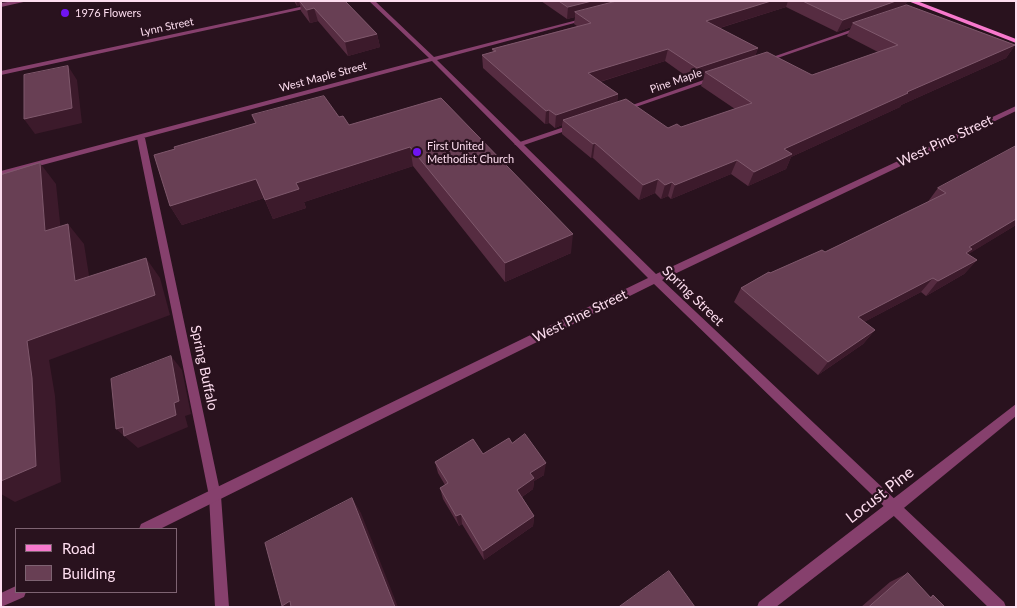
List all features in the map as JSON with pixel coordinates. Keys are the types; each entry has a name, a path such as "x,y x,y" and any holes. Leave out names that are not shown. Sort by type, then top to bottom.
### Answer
{"main road":[{"path":"911,1 1016,41"}],"street":[{"path":"1,5 25,1"},
{"name":"Lynn Street","path":"1,72 336,1"},
{"name":"Spring Street","path":"372,1 655,279 999,607"},
{"path":"915,9 924,6"},
{"name":"West Maple Street","path":"1,174 594,16"},
{"path":"758,63 868,25"},
{"name":"Pine Maple","path":"619,111 721,76"},
{"name":"West Pine Street","path":"148,528 655,279 1016,108"},
{"path":"518,144 582,123"},
{"name":"Spring Buffalo","path":"141,138 214,496 222,607"},
{"name":"Locust Pine","path":"764,607 894,507 1016,409"},
{"path":"1,600 17,593"}],"building":[{"path":"300,1 345,1 377,34 345,42 314,8 307,10"},
{"path":"559,1 592,1 568,7"},
{"path":"617,1 771,1 706,21 758,48 697,68 668,49 588,73 618,94 556,115 549,110 546,111 482,55 496,51 492,49 591,23 575,12"},
{"path":"803,1 896,1 843,20"},
{"path":"907,5 1015,45 784,149 792,154 754,172 737,160 675,185 672,182 665,185 658,179 643,185 595,143 593,144 563,120 626,99 668,128 677,124 681,127 752,103 705,72 767,52 812,75 898,45 853,23"},
{"path":"68,66 72,108 24,119 24,75"},
{"path":"324,96 339,117 343,116 349,125 441,98 573,234 505,263 410,147 296,183 299,189 265,200 256,179 170,206 154,155 175,149 174,147 256,123 252,115"},
{"path":"1016,146 1016,219 969,247 972,249 966,253 977,260 938,281 933,278 858,317 875,330 828,362 741,288 769,272 822,250 825,252 946,193 938,188"},
{"path":"40,163 45,231 68,224 75,281 146,258 155,295 27,341 32,378 36,466 1,481 1,175"},
{"path":"171,356 179,401 174,403 176,415 124,436 123,427 116,429 111,379"},
{"path":"525,434 546,463 530,473 534,478 517,490 534,516 483,551 461,514 456,516 440,488 448,483 435,462 473,439 483,454 509,438 512,443"},
{"path":"352,498 395,607 291,607 290,601 282,606 265,543"},
{"path":"669,571 695,607 619,607"},
{"path":"908,573 931,598 933,595 945,607 869,607"}],"place":[{"name":"1976 Flowers","path":"65,13"},
{"name":"First United Methodist Church","path":"417,152"}]}
